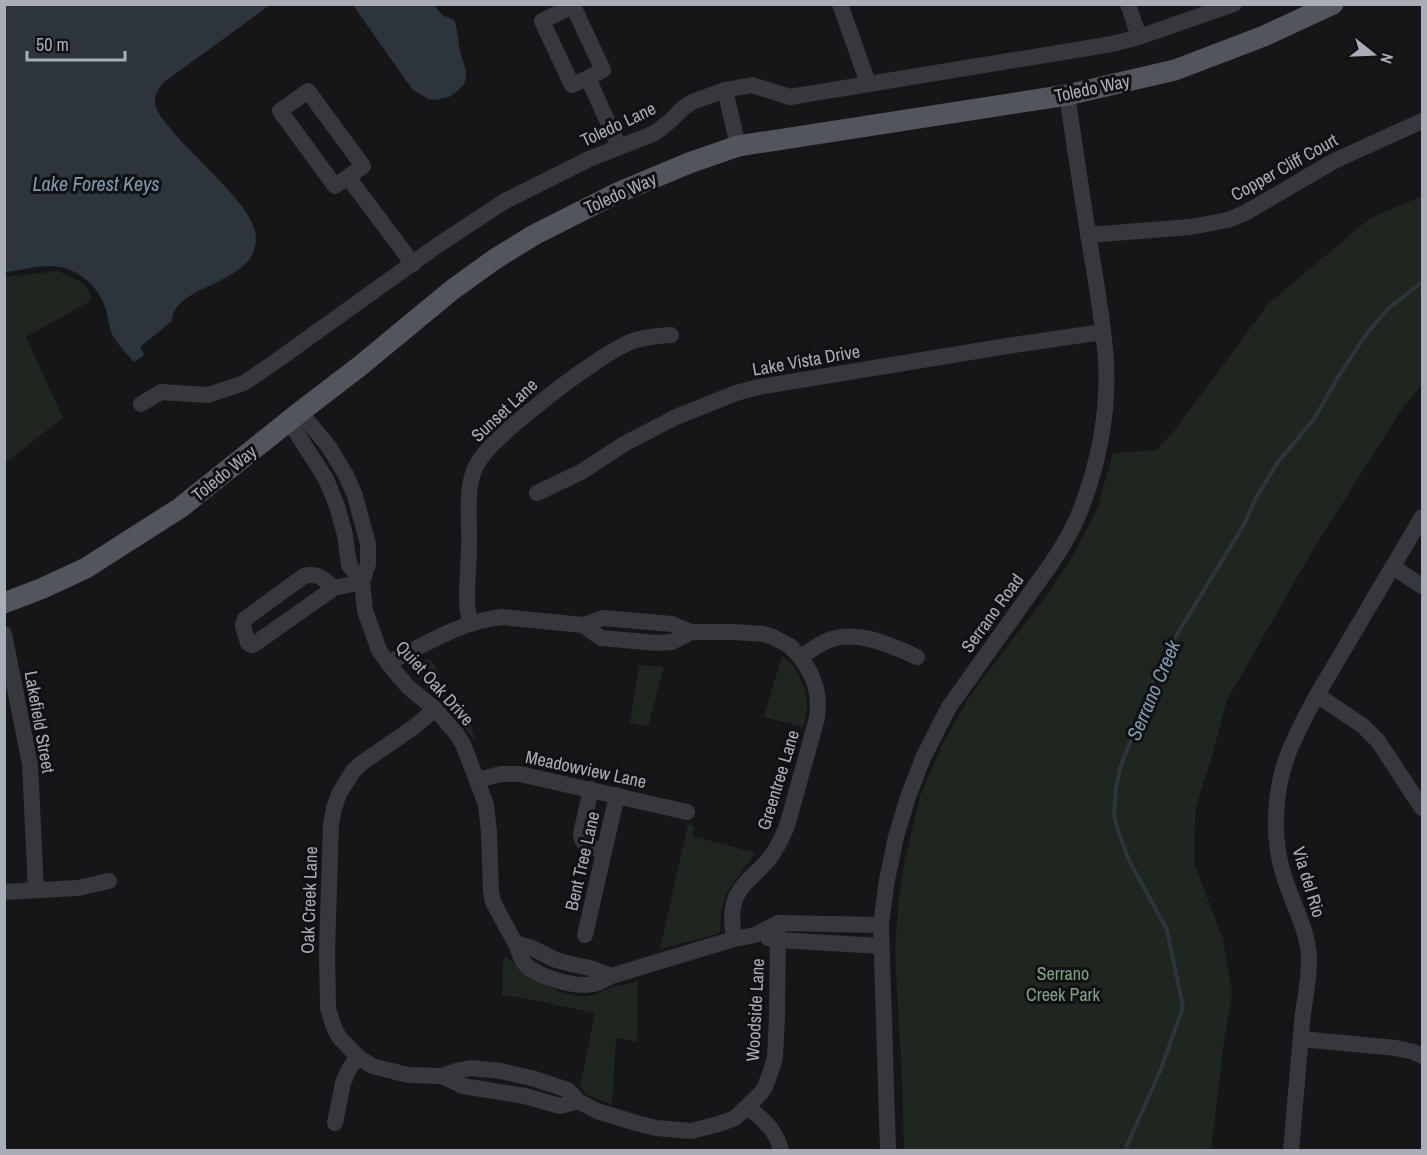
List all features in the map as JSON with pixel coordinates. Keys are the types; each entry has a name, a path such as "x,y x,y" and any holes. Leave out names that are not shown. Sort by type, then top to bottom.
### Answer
{"main road":[{"name":"Toledo Way","path":"4,603 86,568 180,508 452,290 495,259 534,236 615,194 689,163 738,146 1067,95 1175,70 1264,36 1333,4"}],"street":[{"path":"840,4 868,83"},
{"path":"1128,4 1139,37"},
{"name":"Toledo Lane","path":"141,404 161,392 208,394 244,383 464,227 505,201 589,159 655,133 692,102 725,90 752,85 790,97 1112,44 1234,4"},
{"path":"573,6 603,70 588,78 572,85 542,21 555,9 573,6"},
{"path":"588,78 619,147"},
{"path":"308,90 363,166 348,177 335,186 280,111 308,90"},
{"path":"725,90 738,146"},
{"name":"Serrano Road","path":"888,1150 881,925 896,837 923,758 949,707 1066,541 1078,516 1096,463 1102,434 1106,363 1102,312 1067,95"},
{"name":"Copper Cliff Court","path":"1088,234 1190,227 1228,220 1245,213 1334,161 1422,121"},
{"path":"348,177 413,264"},
{"name":"Lake Vista Drive","path":"537,493 581,472 624,444 676,417 736,393 759,387 1103,332"},
{"name":"Sunset Lane","path":"470,623 466,602 469,493 472,475 480,459 539,402 603,357 632,341 651,336 671,335"},
{"name":"Quiet Oak Drive","path":"294,417 329,447 346,475 355,496 368,544 368,564 362,582 365,610 379,650 408,687 435,709 459,738 477,780 486,805 493,902 517,944 530,947 556,960 590,968 611,976 734,939 755,935 778,931 881,925"},
{"name":"Via del Rio","path":"1291,1150 1309,956 1303,928 1281,866 1276,825 1279,790 1287,757 1302,723 1422,517"},
{"path":"1393,567 1422,586"},
{"path":"334,588 318,576 312,574 304,576 245,620 243,626 248,643 252,645 256,643 334,588 362,582"},
{"path":"388,663 470,623 502,617 583,625 601,638 658,643 672,642 691,632 763,634 790,646 800,657 829,640 852,637 896,648 917,657"},
{"name":"Lakefield Street","path":"4,634 30,764 36,890"},
{"name":"Greentree Lane","path":"734,939 732,916 736,896 768,859 782,838 817,718 816,685 800,657"},
{"path":"1317,695 1363,726 1378,741 1422,808"},
{"name":"Oak Creek Lane","path":"358,1057 339,1037 328,1008 327,939 331,825 334,808 339,794 353,771 435,709"},
{"name":"Meadowview Lane","path":"477,780 501,774 520,774 687,812"},
{"path":"591,789 581,834 582,839 587,846 604,850"},
{"name":"Bent Tree Lane","path":"585,935 617,795"},
{"path":"4,892 78,888 109,881"},
{"path":"778,931 881,946"},
{"name":"Woodside Lane","path":"748,1107 765,1087 775,1057 778,931"},
{"path":"1301,1039 1396,1048 1422,1056"},
{"path":"335,1123 343,1083 358,1057 372,1066 408,1075 442,1076 471,1068 501,1071 535,1079 567,1090 578,1101 597,1111 656,1128 691,1131 735,1118 748,1107 771,1127 781,1150"}],"green space":[{"name":"Serrano Creek Park","path":"1422,196 1422,385 1402,409 1314,548 1227,700 1196,807 1194,863 1223,939 1232,992 1211,1150 904,1150 895,954 899,895 920,796 942,745 969,697 1051,589 1072,557 1097,509 1113,453 1156,450 1175,430 1268,304 1369,219"},
{"path":"58,271 83,284 92,300 26,337 63,418 5,463 5,277"},
{"path":"782,656 793,666 804,686 807,708 803,727 764,717"},
{"path":"428,659 434,664 452,707 467,708 476,744 459,717 419,678 418,668"},
{"path":"639,665 664,667 648,726 630,723"},
{"path":"688,824 694,826 693,836 755,853 727,892 721,911 720,932 660,949"},
{"path":"505,956 543,984 576,996 588,996 638,981 637,1042 616,1038 612,1105 586,1094 580,1087 595,1013 518,997 502,996"}],"water":[{"name":"Lake Forest Keys","path":"5,4 270,5 164,82 157,93 155,103 161,118 243,207 255,231 255,249 247,262 234,273 187,298 176,308 172,321 140,347 144,355 134,362 113,336 106,309 98,292 78,274 51,266 5,272"},
{"path":"353,5 434,5 442,15 454,20 456,25 466,71 463,86 449,97 435,100 428,99 412,89"}],"waterway":[{"name":"Serrano Creek","path":"1125,1150 1161,1069 1183,1007 1167,930 1129,860 1119,834 1114,815 1120,768 1156,674 1170,646 1243,526 1257,496 1278,462 1314,419 1367,333 1389,308 1422,282"}]}
